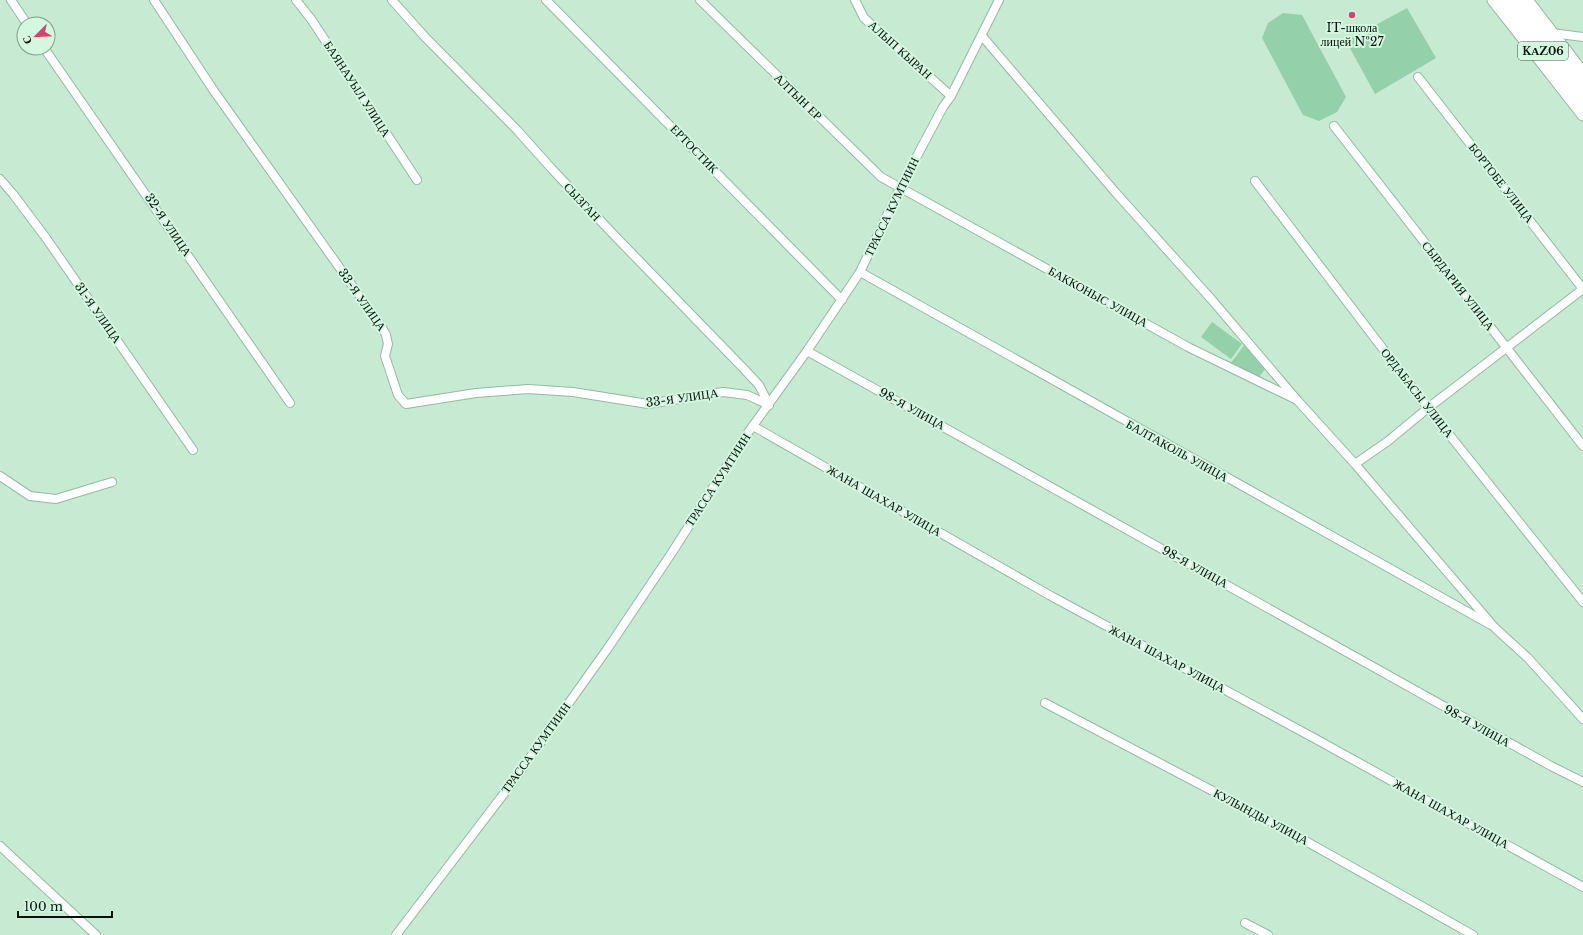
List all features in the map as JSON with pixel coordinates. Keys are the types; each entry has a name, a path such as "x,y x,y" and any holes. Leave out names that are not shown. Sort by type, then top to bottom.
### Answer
{"highway":[{"name":"KАZ06","path":"1504,0 1583,101"},
{"name":"KАZ06","path":"1515,0 1583,87"}],"main road":[{"path":"1493,0 1583,115"},
{"path":"1527,0 1583,73"}],"street":[{"path":"10,0 21,16"},
{"name":"33-Я УЛИЦА","path":"154,0 214,91 381,326 386,335 388,344 385,356 398,395 406,404 476,393 528,389 573,392 648,404 723,392 747,395 769,405"},
{"name":"БАЯНАУЫЛ УЛИЦА","path":"296,0 311,19 417,180"},
{"name":"СЫЗГАН","path":"392,0 425,37 518,130 614,235 744,368 759,385 769,405"},
{"name":"ЕРТОСТИК","path":"546,0 842,300"},
{"name":"АЛТЫН ЕР","path":"700,0 880,177 900,188"},
{"name":"АЛЫП КЫРАН","path":"855,0 864,18 951,96"},
{"name":"ТРАССА КУМТИИН","path":"396,935 509,787 608,648 673,551 753,426 842,300 860,272 900,188 943,107 951,96 982,36 998,0"},
{"path":"1552,33 1583,37"},
{"path":"982,36 1496,628 1528,658 1583,719"},
{"name":"32-Я УЛИЦА","path":"50,56 290,404"},
{"name":"БОРТОБЕ УЛИЦА","path":"1418,77 1583,289"},
{"name":"СЫРДАРИЯ УЛИЦА","path":"1334,126 1583,446"},
{"name":"31-Я УЛИЦА","path":"0,179 46,238 193,450"},
{"name":"ОРДАБАСЫ УЛИЦА","path":"1256,181 1428,408 1583,602"},
{"name":"БАККОНЫС УЛИЦА","path":"900,188 1188,347 1298,401"},
{"name":"БАЛТАКОЛЬ УЛИЦА","path":"860,272 1496,628"},
{"path":"1355,464 1388,441 1428,408 1583,289"},
{"name":"98-Я УЛИЦА","path":"807,351 1365,664 1583,782"},
{"name":"ЖАНА ШАХАР УЛИЦА","path":"753,426 1051,596 1314,738 1583,887"},
{"path":"0,476 30,496 56,499 112,482"},
{"name":"КУЛЫНДЫ УЛИЦА","path":"1045,703 1270,821 1473,935"},
{"path":"0,846 96,935"},
{"path":"1246,923 1268,935"}],"green space":[{"path":"1407,8 1436,58 1375,94 1346,41"},
{"path":"1283,13 1302,15 1346,97 1337,112 1319,121 1303,115 1262,38 1268,23"},
{"path":"1212,322 1242,344 1231,359 1201,337"},
{"path":"1245,344 1266,368 1259,377 1231,363"}],"place":[{"name":"IT-школа лицей №27","path":"1352,15"}]}
